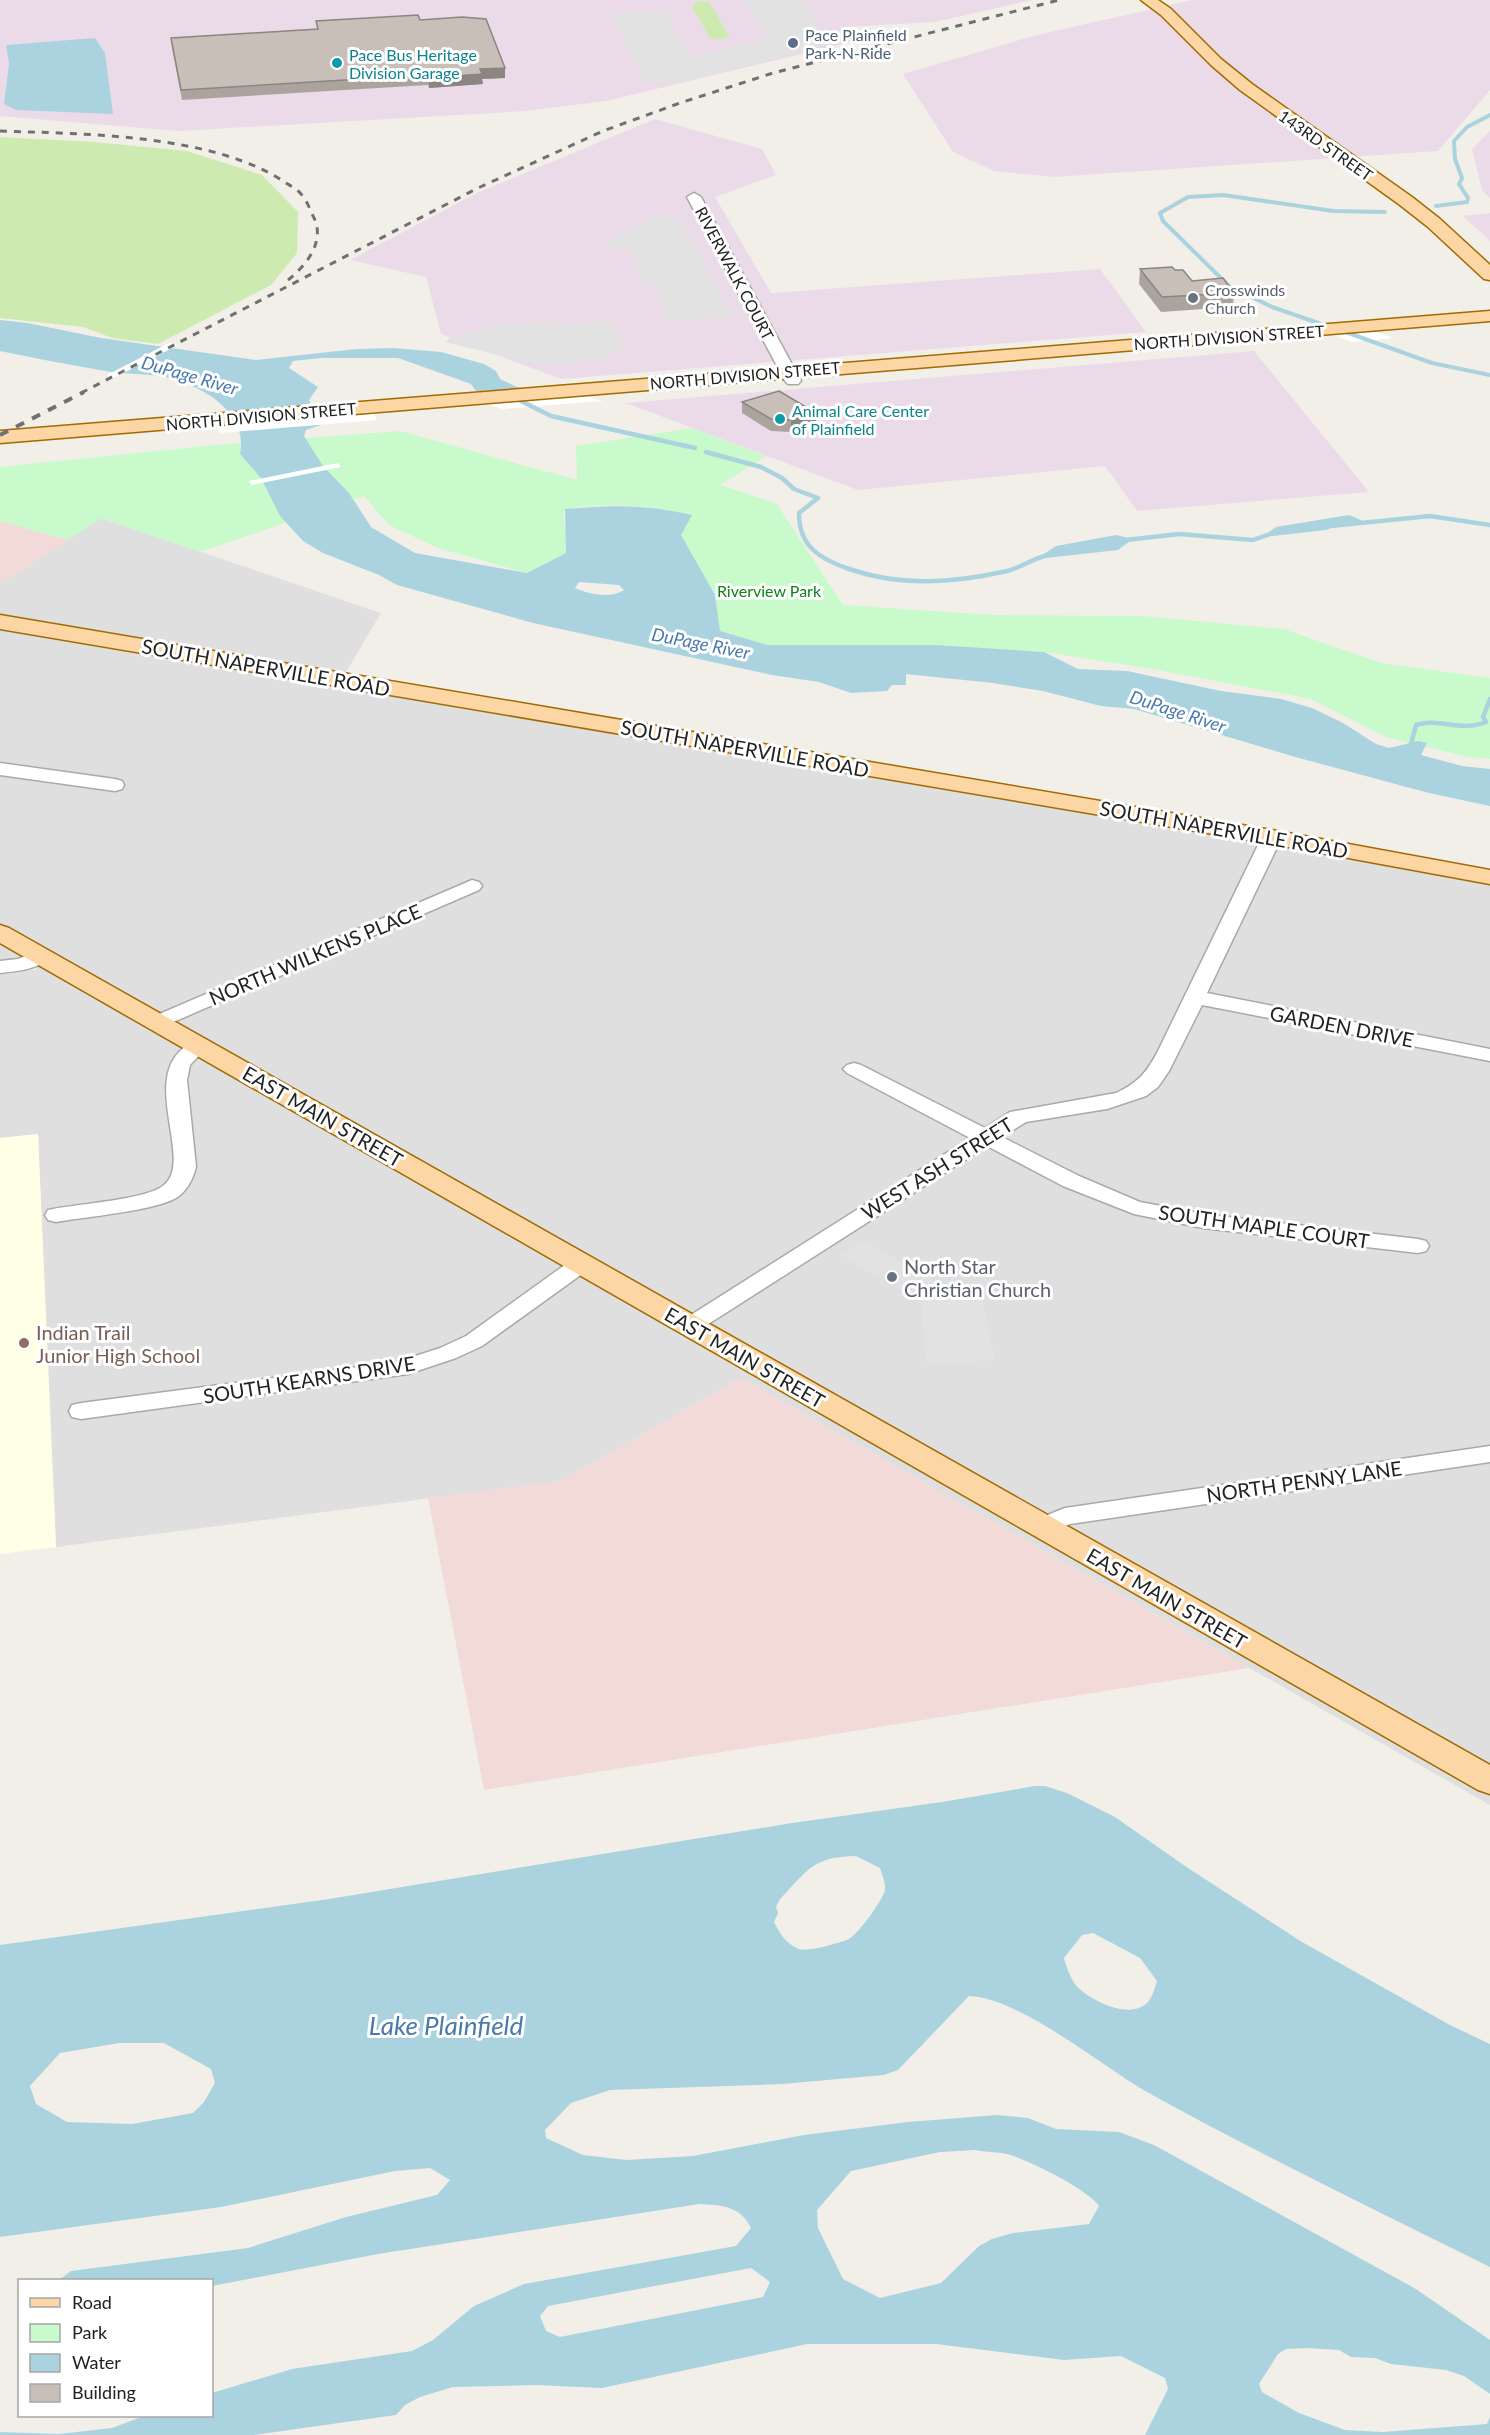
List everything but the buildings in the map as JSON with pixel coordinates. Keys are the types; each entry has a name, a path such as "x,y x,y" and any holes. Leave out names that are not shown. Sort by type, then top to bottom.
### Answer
{"main road":[{"name":"143RD STREET","path":"1148,0 1164,6 1216,62 1246,87 1406,201 1434,223 1490,275"},
{"name":"NORTH DIVISION STREET","path":"1173,346 1321,329 1490,316"},
{"name":"NORTH DIVISION STREET","path":"353,413 567,390 790,376 1173,346 1341,338 1490,326"},
{"name":"NORTH DIVISION STREET","path":"0,437 510,404 790,376"},
{"name":"NORTH DIVISION STREET","path":"0,447 216,424"},
{"name":"SOUTH NAPERVILLE ROAD","path":"0,622 1272,837 1490,877"},
{"name":"EAST MAIN STREET","path":"0,933 691,1325 866,1428 1044,1526 1490,1781"}],"street":[{"name":"RIVERWALK COURT","path":"694,197 790,376"},
{"path":"0,770 115,785"},
{"name":"WEST ASH STREET","path":"691,1325 1018,1117 1035,1111 1101,1104 1141,1090 1150,1082 1169,1051 1272,837"},
{"name":"NORTH WILKENS PLACE","path":"157,1022 472,886"},
{"path":"0,967 23,964 40,956"},
{"name":"GARDEN DRIVE","path":"1194,997 1490,1055"},
{"path":"56,1215 154,1199 175,1189 182,1180 185,1167 176,1080 180,1062 199,1045"},
{"name":"SOUTH MAPLE COURT","path":"854,1069 1071,1181 1134,1207 1203,1221 1418,1246"},
{"name":"SOUTH KEARNS DRIVE","path":"81,1411 400,1369 448,1353 474,1341 581,1264"},
{"name":"NORTH PENNY LANE","path":"1044,1526 1065,1516 1490,1454"}],"shaded area":[{"path":"0,0 1032,0 935,22 845,27 856,41 606,101 526,111 178,131 0,116"},
{"name":"Pace Plainfield Park-N-Ride","path":"744,0 801,0 831,44 669,85 660,82 645,83 611,14 665,10 691,56 759,42 755,39 767,36"},
{"path":"1192,0 1490,0 1490,90 1438,151 1054,177 994,171 953,152 903,74 1033,36"},
{"path":"655,119 762,149 776,175 715,197 771,293 1100,269 1146,332 561,379 441,334 426,277 350,260 479,192"},
{"path":"1490,131 1490,198 1482,190 1472,149"},
{"path":"662,213 681,222 732,316 669,321 655,285 644,285 629,251 604,244"},
{"path":"1490,213 1490,241 1463,216"},
{"path":"554,321 557,325 611,321 625,351 610,354 612,359 539,365 445,342 452,335 493,330 493,326"},
{"path":"1254,351 1369,492 1137,511 1105,466 858,490 626,403"},
{"path":"101,518 381,613 345,674 1490,871 1490,1805 741,1378 562,1481 56,1547 38,1134 0,1138 0,975 38,969 20,959 0,963 0,584"},
{"path":"0,521 68,540 0,584"},
{"name":"Indian Trail Junior High School","path":"38,1134 56,1547 0,1554 0,1138"},
{"path":"864,1241 946,1288 979,1285 995,1360 926,1364 921,1301 840,1255"},
{"path":"741,1378 1249,1668 484,1790 428,1498 562,1481"}],"green space":[{"path":"709,2 730,37 720,40 710,38 692,7 694,3"},
{"path":"0,137 94,142 187,151 262,175 298,212 297,253 271,285 158,344 112,338 83,327 0,318"},
{"name":"Riverview Park","path":"692,428 766,456 720,485 776,503 843,605 992,615 1143,616 1284,629 1381,663 1490,678 1490,759 1468,757 1386,737 1311,699 1152,669 1044,652 905,645 767,645 720,631 698,569 680,535 691,515 660,509 613,505 565,509 566,553 527,573 438,548 389,525 364,496 200,552 101,518 68,540 0,521 0,467 215,445 400,431 577,480 576,446"}],"water":[{"path":"95,38 105,53 113,114 16,110 4,104 9,64 6,45"},
{"name":"DuPage River","path":"0,320 101,338 256,360 356,349 393,348 441,352 484,364 496,371 500,379 521,389 476,391 471,384 398,358 321,358 293,361 289,368 318,387 309,400 321,425 306,430 304,436 323,466 349,493 371,527 415,553 527,573 566,553 565,509 629,506 692,515 681,535 715,595 720,631 767,645 936,645 1044,652 1078,669 1127,671 1221,691 1281,699 1312,708 1343,723 1376,744 1389,748 1418,741 1427,743 1421,755 1462,766 1490,769 1490,806 1429,793 1299,758 1134,709 1101,706 1043,691 993,683 906,674 906,685 892,685 887,691 851,693 819,682 772,675 533,623 397,585 379,575 323,553 303,541 280,516 261,478 240,454 241,439 230,413 207,394 193,386 165,377 112,372 0,351","holes":["579,582 619,585 624,590 606,595 592,594 575,588"]},
{"path":"1349,515 1365,522 1347,522 1326,530 1273,536 1266,534 1276,527"},
{"path":"1116,535 1133,539 1118,550 1039,557 1056,546"},
{"name":"Lake Plainfield","path":"1045,1786 1067,1793 1115,1817 1188,1868 1302,1942 1450,2025 1490,2044 1490,2267 1189,2115 1147,2092 1060,2035 1012,2008 969,1996 898,2070 884,2075 782,2084 610,2090 571,2103 545,2130 546,2138 583,2155 626,2160 693,2156 804,2135 908,2122 997,2115 1028,2118 1056,2129 1119,2132 1154,2145 1416,2289 1490,2340 1490,2394 1464,2376 1446,2370 1391,2364 1375,2358 1351,2357 1339,2350 1307,2348 1286,2349 1278,2354 1259,2384 1262,2392 1299,2413 1345,2430 1383,2432 1487,2424 1490,2417 1490,2435 1145,2435 1168,2389 1165,2378 1121,2356 1064,2360 936,2344 807,2344 602,2388 536,2385 453,2387 420,2397 405,2405 396,2415 254,2435 0,2435 0,2432 59,2434 112,2428 141,2417 213,2417 213,2393 292,2369 412,2351 433,2340 474,2306 524,2284 736,2246 751,2228 742,2215 730,2208 699,2204 378,2254 213,2286 213,2279 60,2279 71,2271 248,2248 346,2217 437,2195 450,2180 430,2168 395,2171 221,2207 0,2237 0,1945 329,1899 792,1823","holes":["856,1856 880,1868 885,1890 875,1909 849,1939 832,1945 803,1950 794,1947 784,1938 774,1922 778,1913 776,1907 780,1899 805,1873 820,1862","1093,1933 1140,1958 1157,1981 1152,1996 1140,2008 1132,2010 1114,2008 1088,1996 1075,1984 1064,1958 1082,1935","119,2043 164,2043 211,2069 215,2083 204,2102 193,2113 132,2124 67,2122 36,2104 30,2086 60,2053","975,2150 1016,2157 1057,2176 1093,2199 1099,2206 1089,2224 1013,2233 992,2239 979,2246 941,2283 880,2298 843,2279 818,2228 817,2210 851,2171 940,2152","751,2268 770,2282 763,2297 560,2337 546,2331 540,2316 548,2306"]}],"pier":[{"path":"1350,322 1393,338 1351,342 1310,325"},
{"path":"169,343 178,345 112,379 107,375"},
{"path":"554,387 603,401 503,409 455,395"},
{"path":"367,402 377,420 220,433 212,415"},
{"path":"338,463 341,467 252,485 249,481"}],"waterway":[{"path":"1436,206 1467,202 1468,198 1459,184 1462,178 1455,159 1454,141 1467,127 1490,115"},
{"path":"1330,327 1272,307 1229,286 1163,221 1160,213 1188,197 1223,195 1333,211 1385,212"},
{"path":"1340,330 1432,363 1490,375"},
{"path":"515,398 551,416 695,448"},
{"path":"706,452 761,467 782,478 794,489 818,498 799,513 803,535 807,543 820,556 849,569 888,579 947,580 1007,571 1045,556"},
{"path":"1331,526 1430,516 1490,525"},
{"path":"1126,540 1179,534 1253,540 1273,533"},
{"path":"1410,748 1416,725 1434,723 1467,726 1486,722 1483,717 1490,699"}],"railway":[{"path":"81,393 478,188 603,131 773,73 1059,0"},
{"path":"0,131 148,140 223,155 257,167 299,192 306,201 316,223 317,233 313,250 308,259 288,280"},
{"path":"0,435 84,392"}],"place":[{"name":"Pace Plainfield Park-N-Ride","path":"793,43"},
{"name":"Pace Bus Heritage Division Garage","path":"337,63"},
{"name":"Crosswinds Church","path":"1193,298"},
{"name":"Animal Care Center of Plainfield","path":"780,419"},
{"name":"North Star Christian Church","path":"892,1277"},
{"name":"Indian Trail Junior High School","path":"24,1343"}]}
